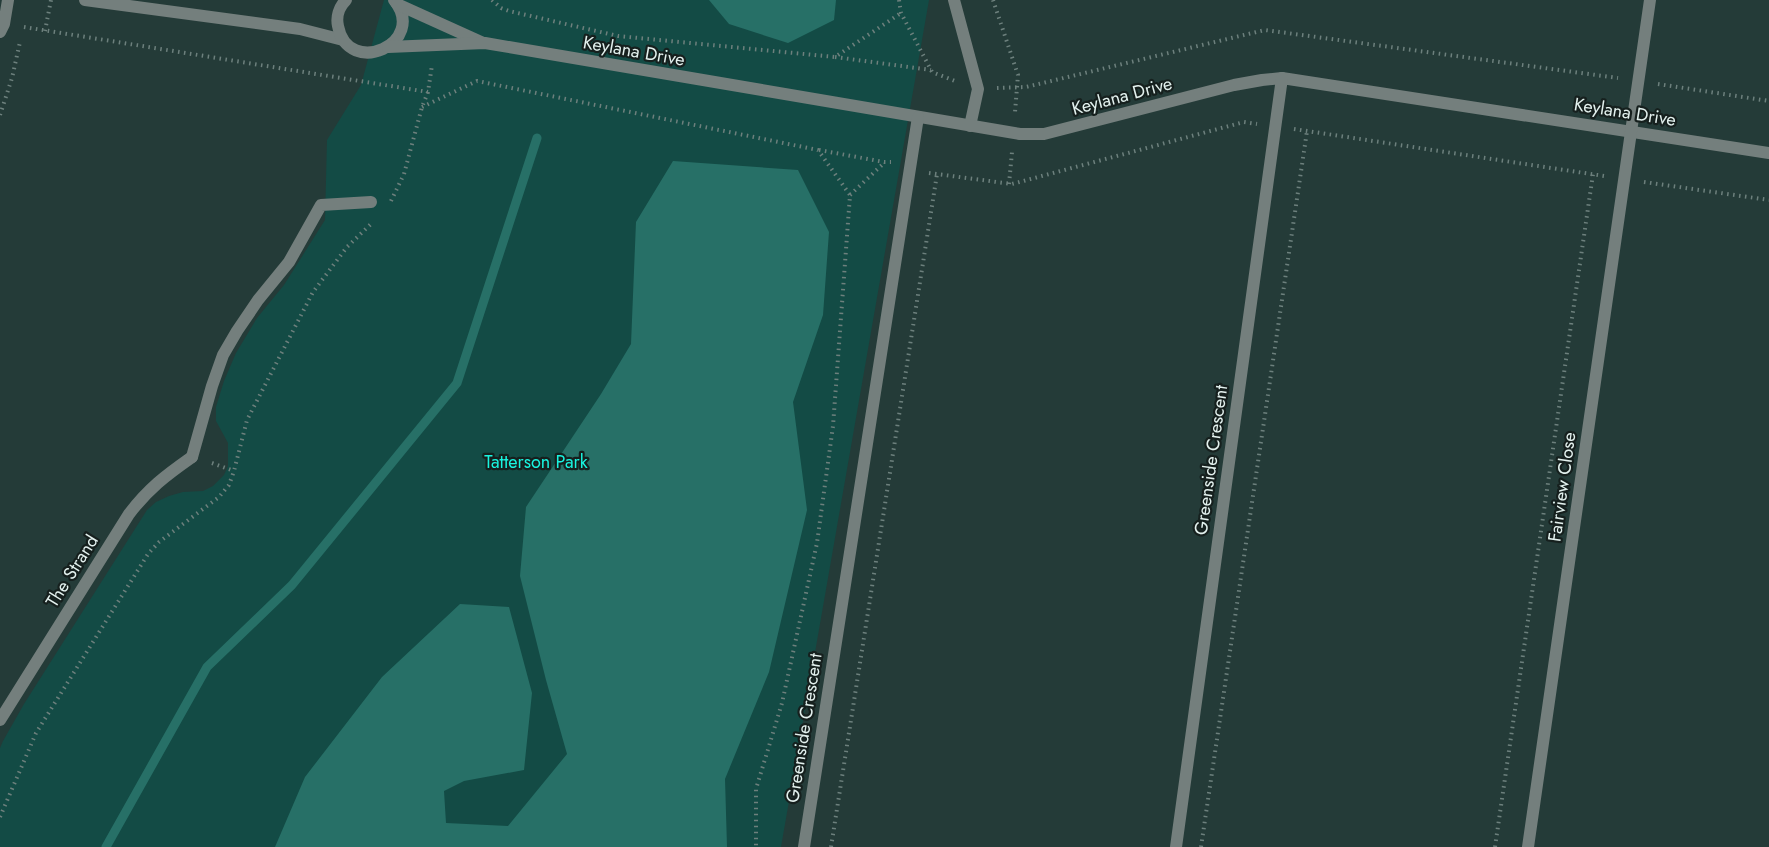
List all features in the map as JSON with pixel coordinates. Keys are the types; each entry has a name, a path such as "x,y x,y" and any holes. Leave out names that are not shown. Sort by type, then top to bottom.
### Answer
{"street":[{"path":"0,32 4,24 8,0"},
{"path":"85,0 300,29 343,39"},
{"path":"343,39 337,22 338,13 346,0"},
{"path":"954,0 978,89 970,126"},
{"name":"Fairview Close","path":"1528,847 1650,0"},
{"path":"388,47 396,40 400,32 401,13 396,2"},
{"name":"Keylana Drive","path":"396,2 485,44"},
{"name":"Keylana Drive","path":"343,39 349,46 364,53 373,53 388,47 485,44 1013,132 1044,134 1234,85 1282,78 1769,153"},
{"name":"Greenside Crescent","path":"1176,847 1282,78"},
{"name":"Greenside Crescent","path":"804,847 918,117"},
{"name":"The Strand","path":"0,720 129,514 159,480 192,457 223,355 258,300 289,262 321,205 371,202"}],"path":[{"path":"45,31 51,0"},
{"path":"492,0 501,8 509,11 618,36 834,57 931,70"},
{"path":"899,0 901,13 932,72 978,89 1026,87 1265,30 1769,101"},
{"path":"993,0 1018,75 1009,184"},
{"path":"834,57 901,13"},
{"path":"0,115 12,78 23,27 428,92"},
{"path":"387,206 402,182 422,106 428,92 433,59 432,45"},
{"path":"422,106 477,81 818,150 911,165 937,174 1009,184 1244,122 1769,200"},
{"path":"1201,847 1307,131"},
{"path":"756,847 756,789 782,703 817,543 833,426 850,195 818,150"},
{"path":"850,195 884,162"},
{"path":"831,847 937,174"},
{"path":"1495,847 1593,174"},
{"path":"0,817 36,733 147,554 159,542 219,497 229,485 247,420 313,292 347,247 375,220"}],"green space":[{"name":"Tatterson Park","path":"384,0 929,0 781,847 0,847 0,748 24,704 147,510 156,502 169,496 183,492 203,491 213,486 224,475 228,466 228,443 216,421 216,407 224,381 236,353 257,318 284,285 325,220 327,140 361,85"}],"shaded area":[{"path":"709,0 836,0 834,20 788,43 729,24"},
{"path":"673,161 798,170 829,232 823,315 793,402 807,510 769,672 725,779 727,847 275,847 305,777 382,677 460,604 509,607 532,693 524,770 464,781 444,791 446,823 508,826 567,754 520,576 526,507 601,394 631,344 636,222"}],"waterway":[{"path":"106,847 207,667 292,585 457,383 537,138"}]}
